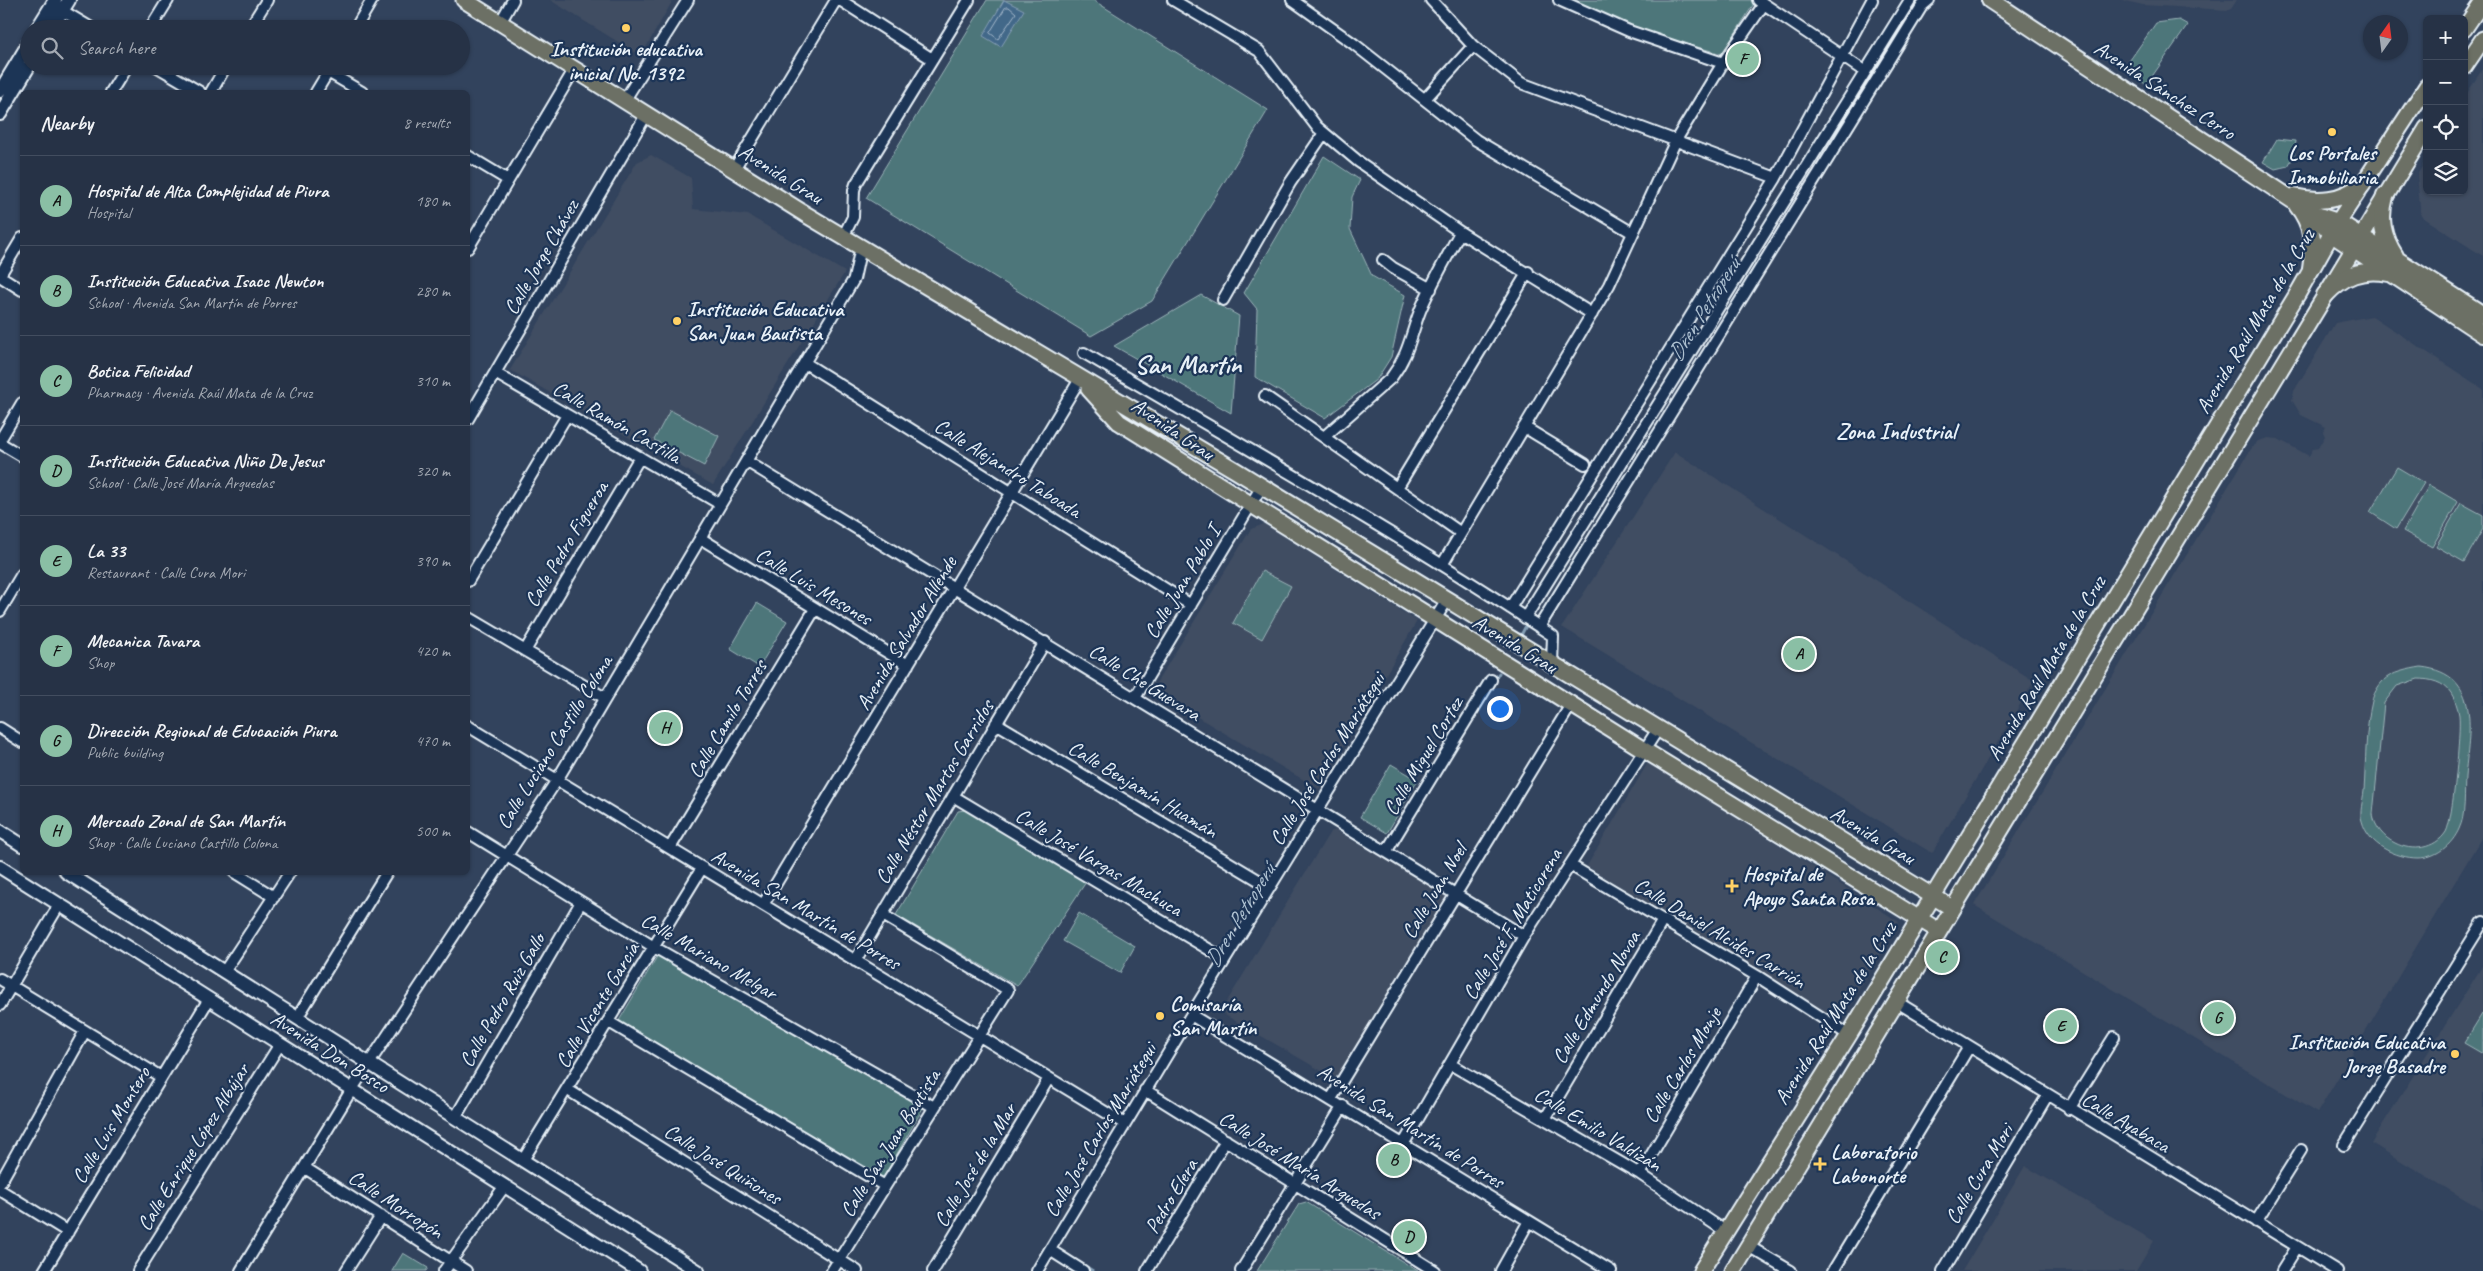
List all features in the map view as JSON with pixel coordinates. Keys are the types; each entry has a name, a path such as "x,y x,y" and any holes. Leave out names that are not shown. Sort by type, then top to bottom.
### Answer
{"highway":[{"name":"Avenida Sánchez Cerro","path":"1990,0 2335,228 2357,242 2396,258 2483,315"},
{"path":"2290,199 2309,201 2332,199 2350,195 2362,185"},
{"path":"2385,196 2381,215 2382,227 2388,245 2396,258"},
{"path":"2290,199 2308,220 2313,242 2311,269"},
{"name":"Avenida Sánchez Cerro","path":"2357,242 2391,274 2483,334"},
{"path":"2325,295 2335,284 2351,274 2370,271 2391,274"}],"main road":[{"name":"Avenida Grau","path":"464,0 482,5 500,22 574,70 843,237 1262,486 1952,908"},
{"path":"2468,23 2483,1"},
{"path":"2468,61 2483,39"},
{"path":"2423,93 2415,108 2408,136 2416,136 2423,130"},
{"name":"Avenida Raúl Mata de la Cruz","path":"1701,1271 1849,1035 2335,228 2423,93"},
{"name":"Avenida Raúl Mata de la Cruz","path":"1733,1271 2423,134"},
{"name":"Avenida Grau","path":"1080,379 1119,422 1572,703 1644,750 1939,931"}],"street":[{"path":"156,20 168,0"},
{"path":"254,20 266,0"},
{"path":"360,20 372,0"},
{"path":"500,22 513,0"},
{"path":"624,101 688,0"},
{"path":"734,169 836,0"},
{"path":"840,0 932,59"},
{"path":"843,237 853,217 856,184 886,139 932,59 969,0"},
{"path":"1174,0 1259,51 1317,127 1359,162 1460,232 1528,272 1592,314"},
{"path":"1292,0 1425,99 1476,140 1633,233"},
{"path":"1430,0 1473,46 1530,88 1776,178"},
{"path":"1559,0 1629,31 1724,63"},
{"path":"1510,608 1776,178 1840,56 1872,0"},
{"path":"1525,618 1864,71 1910,0"},
{"path":"1539,627 1922,6 1929,0"},
{"path":"1442,565 1609,285 1676,140 1761,2 1864,71"},
{"path":"46,20 59,4"},
{"path":"54,20 59,4"},
{"path":"59,4 81,20"},
{"path":"1425,99 1473,46"},
{"path":"0,91 20,58"},
{"path":"470,245 574,70"},
{"path":"0,114 24,75"},
{"path":"112,90 122,75"},
{"path":"171,75 197,90"},
{"path":"212,90 221,75"},
{"path":"317,90 326,75"},
{"path":"338,75 359,90"},
{"name":"Calle Jorge Chávez","path":"470,416 646,115"},
{"path":"1222,300 1290,183 1324,133"},
{"path":"470,157 508,180"},
{"path":"1324,436 1391,378 1398,368 1406,355 1420,312 1460,232"},
{"path":"20,241 0,276 20,289"},
{"name":"Calle Luciano Castillo Colona","path":"240,1271 352,1089 556,780 854,279 861,247"},
{"path":"1383,260 1393,268 1431,289"},
{"path":"1397,488 1528,272"},
{"path":"1084,353 1442,565 1553,636 1552,664"},
{"name":"Calle Alejandro Taboada","path":"804,362 1191,605"},
{"name":"Calle Ramón Castilla","path":"495,373 720,504"},
{"name":"Avenida Salvador Allende","path":"764,905 1080,379"},
{"path":"1265,396 1461,533"},
{"path":"20,407 0,442 20,455"},
{"path":"470,579 566,415"},
{"path":"1524,427 1585,464"},
{"name":"Calle Pedro Figueroa","path":"525,651 640,458"},
{"name":"Calle Che Guevara","path":"746,461 956,587 1524,936"},
{"name":"Calle Juan Pablo I","path":"1135,698 1262,486"},
{"name":"Calle Luis Mesones","path":"700,538 908,666"},
{"path":"0,611 20,577"},
{"name":"Calle José Carlos Mariátegui","path":"1037,1271 1225,959 1447,600"},
{"name":"Calle Camilo Torres","path":"670,848 815,609"},
{"path":"470,618 605,698"},
{"name":"Calle Néstor Martos Garridos","path":"855,960 1045,642"},
{"name":"Calle Miguel Cortez","path":"1386,852 1491,680"},
{"name":"Calle Juan Noel","path":"1331,1098 1454,893 1572,703"},
{"name":"Calle Benjamín Huamán","path":"996,723 1270,887"},
{"name":"Avenida San Martín de Porres","path":"470,727 1125,1124"},
{"path":"0,728 20,741"},
{"name":"Calle José F. Maticorena","path":"1404,1143 1524,936 1658,729"},
{"name":"Calle José Vargas Machuca","path":"953,796 1225,959"},
{"path":"0,831 20,844"},
{"name":"Calle Mariano Melgar","path":"470,833 654,947 934,1107"},
{"name":"Calle Daniel Alcides Carrión","path":"1570,865 1757,976 1849,1035"},
{"name":"Avenida Don Bosco","path":"0,867 639,1271"},
{"name":"Calle Vicente García","path":"523,1160 568,1090 702,868"},
{"name":"Avenida Don Bosco","path":"69,875 698,1271"},
{"path":"239,875 274,897"},
{"path":"224,972 288,875"},
{"path":"297,1018 385,875"},
{"name":"Calle Pedro Ruiz Gallo","path":"455,1118 581,902"},
{"path":"0,1005 59,905"},
{"name":"Calle San Juan Bautista","path":"832,1271 1008,990 882,914"},
{"name":"Calle Edmundo Novoa","path":"1545,1119 1663,920"},
{"path":"2344,1145 2483,922"},
{"name":"Calle Carlos Monje","path":"1640,1174 1757,976"},
{"path":"0,979 161,1077"},
{"name":"Calle Luis Montero","path":"44,1271 209,999"},
{"name":"Calle Ayabaca","path":"1897,1002 2047,1096 2337,1271"},
{"name":"Avenida San Martín de Porres","path":"1191,1015 1331,1098 1529,1220 1598,1268 1611,1271"},
{"path":"609,1022 885,1186"},
{"path":"0,1183 85,1031"},
{"path":"2069,1109 2114,1037"},
{"name":"Calle Enrique López Albújar","path":"138,1271 280,1044"},
{"path":"1833,1271 1969,1047"},
{"name":"Calle Emilio Valdizán","path":"1450,1064 1640,1174 1725,1231"},
{"name":"Calle José de la Mar","path":"933,1271 1049,1078"},
{"name":"Calle José Quiñones","path":"568,1090 858,1271"},
{"name":"Calle José María Arguedas","path":"1145,1090 1435,1271"},
{"name":"Calle Cura Mori","path":"1943,1271 2047,1096"},
{"path":"1241,1271 1343,1106"},
{"name":"Pedro Elera","path":"1147,1271 1226,1140"},
{"path":"2256,1222 2301,1150"},
{"name":"Calle Morropón","path":"305,1168 466,1271"},
{"path":"444,1271 504,1187"},
{"path":"0,1190 68,1232"},
{"path":"346,1271 381,1216"},
{"path":"1501,1271 1529,1220"},
{"path":"1748,1246 1791,1271"},
{"path":"2282,1271 2297,1247"},
{"path":"1050,1250 1083,1271"}],"shaded area":[{"name":"Institución educativa inicial No. 1392","path":"550,0 673,0 641,56"},
{"path":"2121,0 2237,0 2231,9 2227,10 2143,5"},
{"path":"2483,68 2483,256 2421,216 2417,175 2423,165 2423,195 2468,195 2468,92"},
{"name":"Institución Educativa San Juan Bautista","path":"651,155 691,178 693,209 748,215 845,272 713,485 510,370 637,162"},
{"path":"2372,316 2483,389 2483,835 2317,1113 1974,905 2251,449 2258,441 2268,438 2278,439 2309,456 2313,449 2318,448 2325,436 2323,432 2326,427 2301,415 2292,400 2294,391 2335,323"},
{"path":"1675,452 2034,681 1932,853 1562,627"},
{"path":"1264,524 1417,621 1319,789 1152,690 1251,529"},
{"name":"Hospital de Apoyo Santa Rosa","path":"1649,761 1899,922 1839,1021 1587,866"},
{"path":"1335,830 1445,895 1446,899 1338,1076 1332,1077 1225,1015 1223,1008 1330,832"},
{"name":"Institución Educativa Jorge Basadre","path":"2483,965 2483,1210 2371,1143"},
{"path":"2025,1166 2154,1241 2136,1271 1962,1271"}],"green space":[{"path":"987,0 1093,0 1268,110 1152,301 1091,336 866,198"},
{"path":"1573,0 1752,0 1755,2 1722,54 1620,25"},
{"path":"2179,20 2188,25 2146,85 2125,67 2156,23"},
{"path":"2277,139 2296,141 2294,156 2288,166 2275,169 2263,162"},
{"path":"1324,156 1360,180 1352,197 1350,229 1372,276 1405,295 1391,357 1377,379 1325,418 1255,377 1257,309 1244,293"},
{"path":"1201,295 1239,316 1231,413 1114,346"},
{"path":"670,410 719,436 704,466 654,440"},
{"path":"2397,467 2424,483 2396,529 2370,512"},
{"path":"2429,485 2458,502 2432,547 2403,531"},
{"path":"2461,503 2483,515 2483,529 2464,562 2436,546"},
{"path":"1262,571 1291,586 1262,639 1233,623"},
{"path":"757,603 787,621 759,667 730,649"},
{"path":"2421,667 2441,672 2455,681 2463,693 2468,708 2469,742 2464,811 2456,835 2448,845 2437,853 2418,858 2401,856 2384,849 2370,837 2365,829 2361,814 2368,723 2373,696 2379,685 2386,678 2401,671","holes":["2418,679 2441,684 2451,693 2459,715 2459,738 2454,794 2446,832 2436,842 2416,848 2402,846 2387,838 2380,831 2373,814 2384,703 2397,686"]},
{"path":"1391,764 1418,780 1387,833 1360,817"},
{"path":"965,810 1086,882 1017,986 896,915 958,811"},
{"path":"1079,913 1135,946 1120,973 1063,941"},
{"path":"658,955 923,1108 882,1180 617,1024"},
{"path":"2483,1015 2483,1054 2464,1043"},
{"path":"1306,1202 1418,1271 1257,1271 1299,1204"},
{"path":"403,1253 428,1268 426,1271 392,1271"}],"water":[{"path":"1004,0 1024,10 1001,47 983,36"}],"waterway":[{"name":"Dren Petroperú","path":"1905,18 1917,0"},
{"name":"Dren Petroperú","path":"1520,637 1528,622"},
{"name":"Dren Petroperú","path":"1494,681 1499,673"},
{"name":"Dren Petroperú","path":"1323,809 1340,818"},
{"name":"Dren Petroperú","path":"1112,1155 1247,934"},
{"name":"Dren Petroperú","path":"1057,1246 1056,1248 1093,1271"}],"place":[{"name":"Institución educativa inicial No. 1392","path":"626,28"},
{"name":"Mecanica Tavara","path":"1743,59"},
{"name":"Los Portales Inmobiliaria","path":"2332,132"},
{"name":"Institución Educativa San Juan Bautista","path":"677,321"},
{"name":"Hospital de Alta Complejidad de Piura","path":"1799,654"},
{"name":"Mercado Zonal de San Martín","path":"665,728"},
{"name":"Hospital de Apoyo Santa Rosa","path":"1732,886"},
{"name":"Botica Felicidad","path":"1942,957"},
{"name":"Comisaría San Martín","path":"1160,1016"},
{"name":"Dirección Regional de Educación Piura","path":"2218,1018"},
{"name":"La 33","path":"2061,1026"},
{"name":"Institución Educativa Jorge Basadre","path":"2455,1054"},
{"name":"Institución Educativa Isacc Newton","path":"1394,1160"},
{"name":"Laboratorio Labonorte","path":"1820,1164"},
{"name":"Institución Educativa Niño De Jesus","path":"1409,1237"}],"district":[{"name":"San Martín","path":"1188,364"},
{"name":"Zona Industrial","path":"1896,431"}]}
